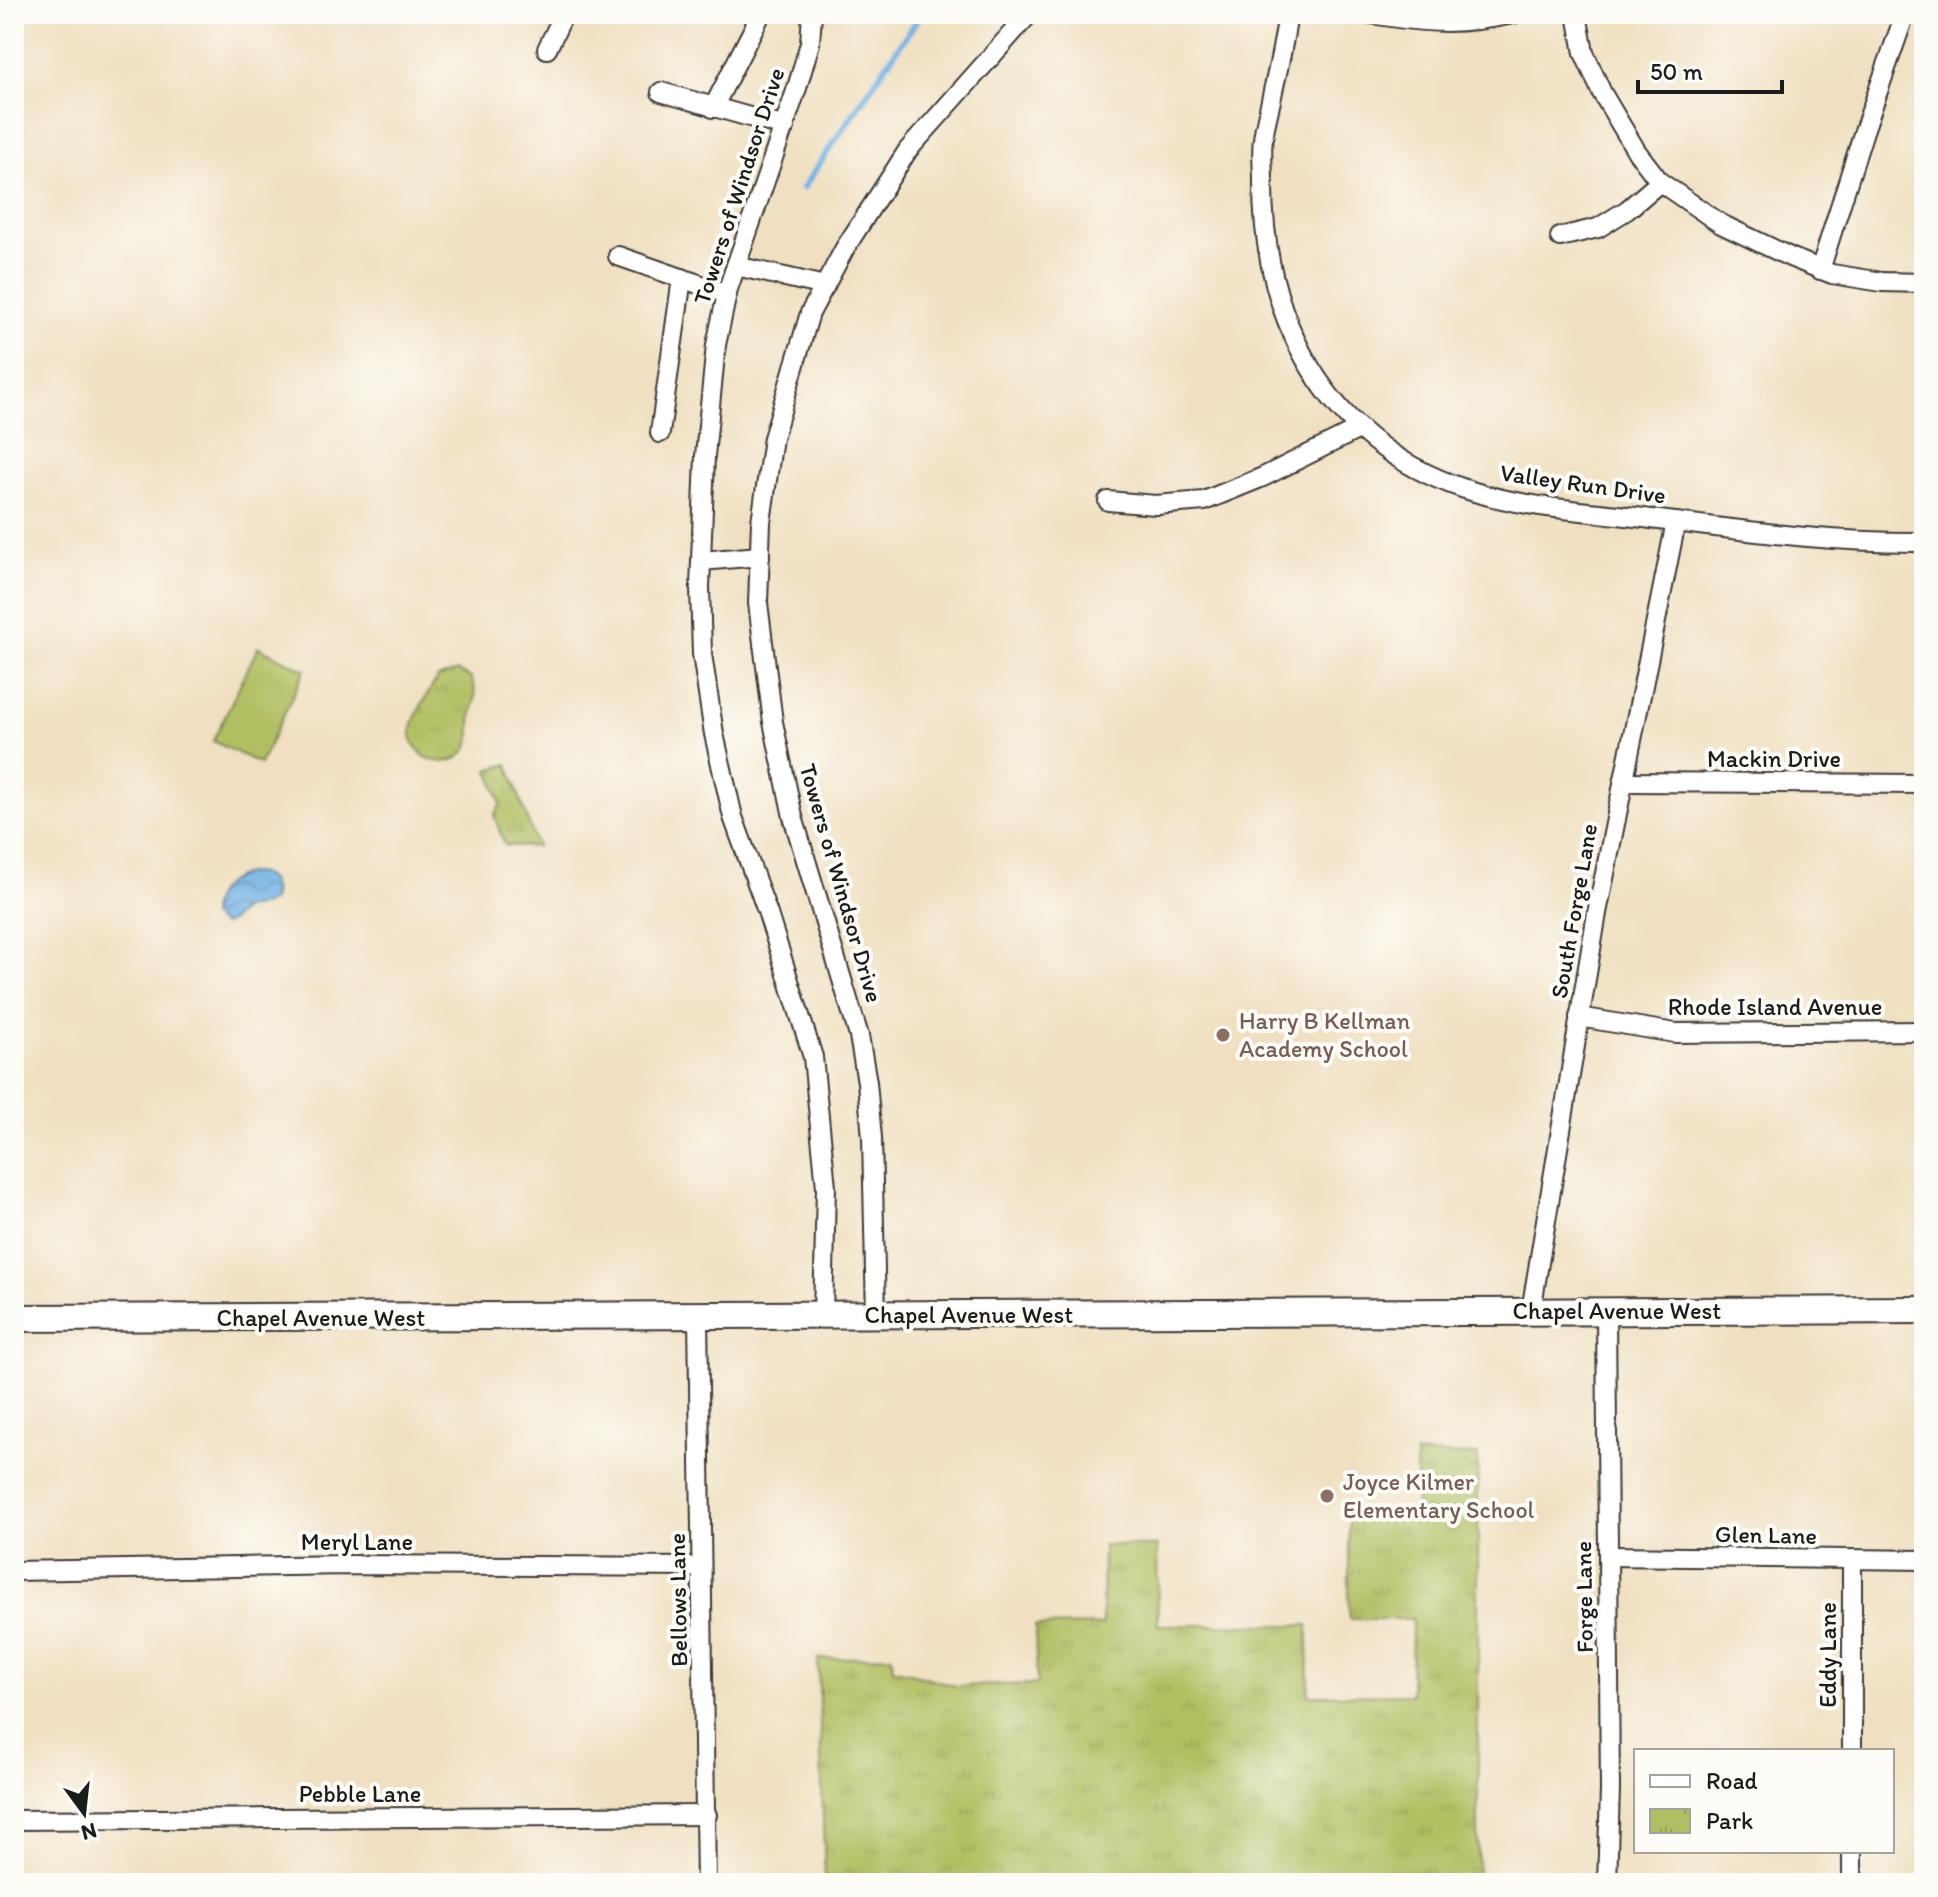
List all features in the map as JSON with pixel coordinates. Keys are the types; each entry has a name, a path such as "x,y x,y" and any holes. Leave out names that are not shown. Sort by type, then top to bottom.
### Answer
{"main road":[{"name":"Chapel Avenue West","path":"14,1318 1924,1310"}],"street":[{"path":"547,49 564,14"},
{"path":"713,108 761,14"},
{"name":"Towers of Windsor Drive","path":"812,14 810,43 785,127 727,294 716,345 705,456 701,561 702,654 714,734 733,817 767,911 813,1057 826,1187 823,1316"},
{"name":"Towers of Windsor Drive","path":"876,1316 872,1138 864,1066 855,1021 793,817 779,749 758,603 761,522 773,438 810,313 845,248 908,150 1029,14"},
{"name":"Valley Run Drive","path":"1288,14 1263,139 1262,218 1268,262 1283,314 1307,362 1337,407 1359,429 1416,469 1461,488 1507,501 1790,537 1861,543 1924,542"},
{"path":"1371,14 1441,24 1513,14"},
{"path":"1577,14 1584,53 1602,93 1637,152 1660,182 1721,224 1820,270 1882,282 1924,283"},
{"path":"1820,270 1905,14"},
{"path":"661,92 785,127"},
{"path":"1560,237 1598,228 1627,210 1660,182"},
{"path":"618,256 727,294"},
{"path":"736,266 825,286"},
{"path":"660,433 682,278"},
{"path":"1108,501 1156,505 1204,501 1263,477 1359,429"},
{"name":"South Forge Lane","path":"1531,1311 1597,913 1676,522"},
{"path":"701,561 760,556"},
{"name":"Mackin Drive","path":"1623,782 1924,784"},
{"name":"Rhode Island Avenue","path":"1579,1017 1675,1033 1924,1031"},
{"name":"Forge Lane","path":"1606,1311 1610,1790 1607,1883"},
{"name":"Bellows Lane","path":"698,1316 706,1883"},
{"name":"Glen Lane","path":"1608,1556 1924,1560"},
{"name":"Eddy Lane","path":"1852,1560 1852,1749"},
{"name":"Meryl Lane","path":"14,1571 345,1565 701,1567"},
{"name":"Pebble Lane","path":"14,1820 707,1815"},
{"path":"1852,1853 1852,1883"}],"green space":[{"path":"258,647 305,670 260,764 213,741"},
{"path":"457,671 471,678 475,689 469,744 463,754 454,760 434,760 417,749 412,739 413,722 437,678"},
{"path":"508,764 537,847 505,845 494,815 501,804 489,770"},
{"path":"1416,1454 1478,1455 1478,1883 825,1883 818,1659 892,1656 893,1668 956,1686 1037,1684 1035,1626 1102,1625 1103,1545 1157,1546 1158,1625 1308,1625 1309,1695 1411,1694 1412,1619 1349,1619 1349,1514 1416,1514"}],"water":[{"path":"250,873 269,879 273,888 272,900 262,906 245,909 222,925 211,916 219,890 235,878"}],"waterway":[{"path":"803,188 921,14"}],"place":[{"name":"Harry B Kellman Academy School","path":"1223,1035"},
{"name":"Joyce Kilmer Elementary School","path":"1327,1496"}]}
